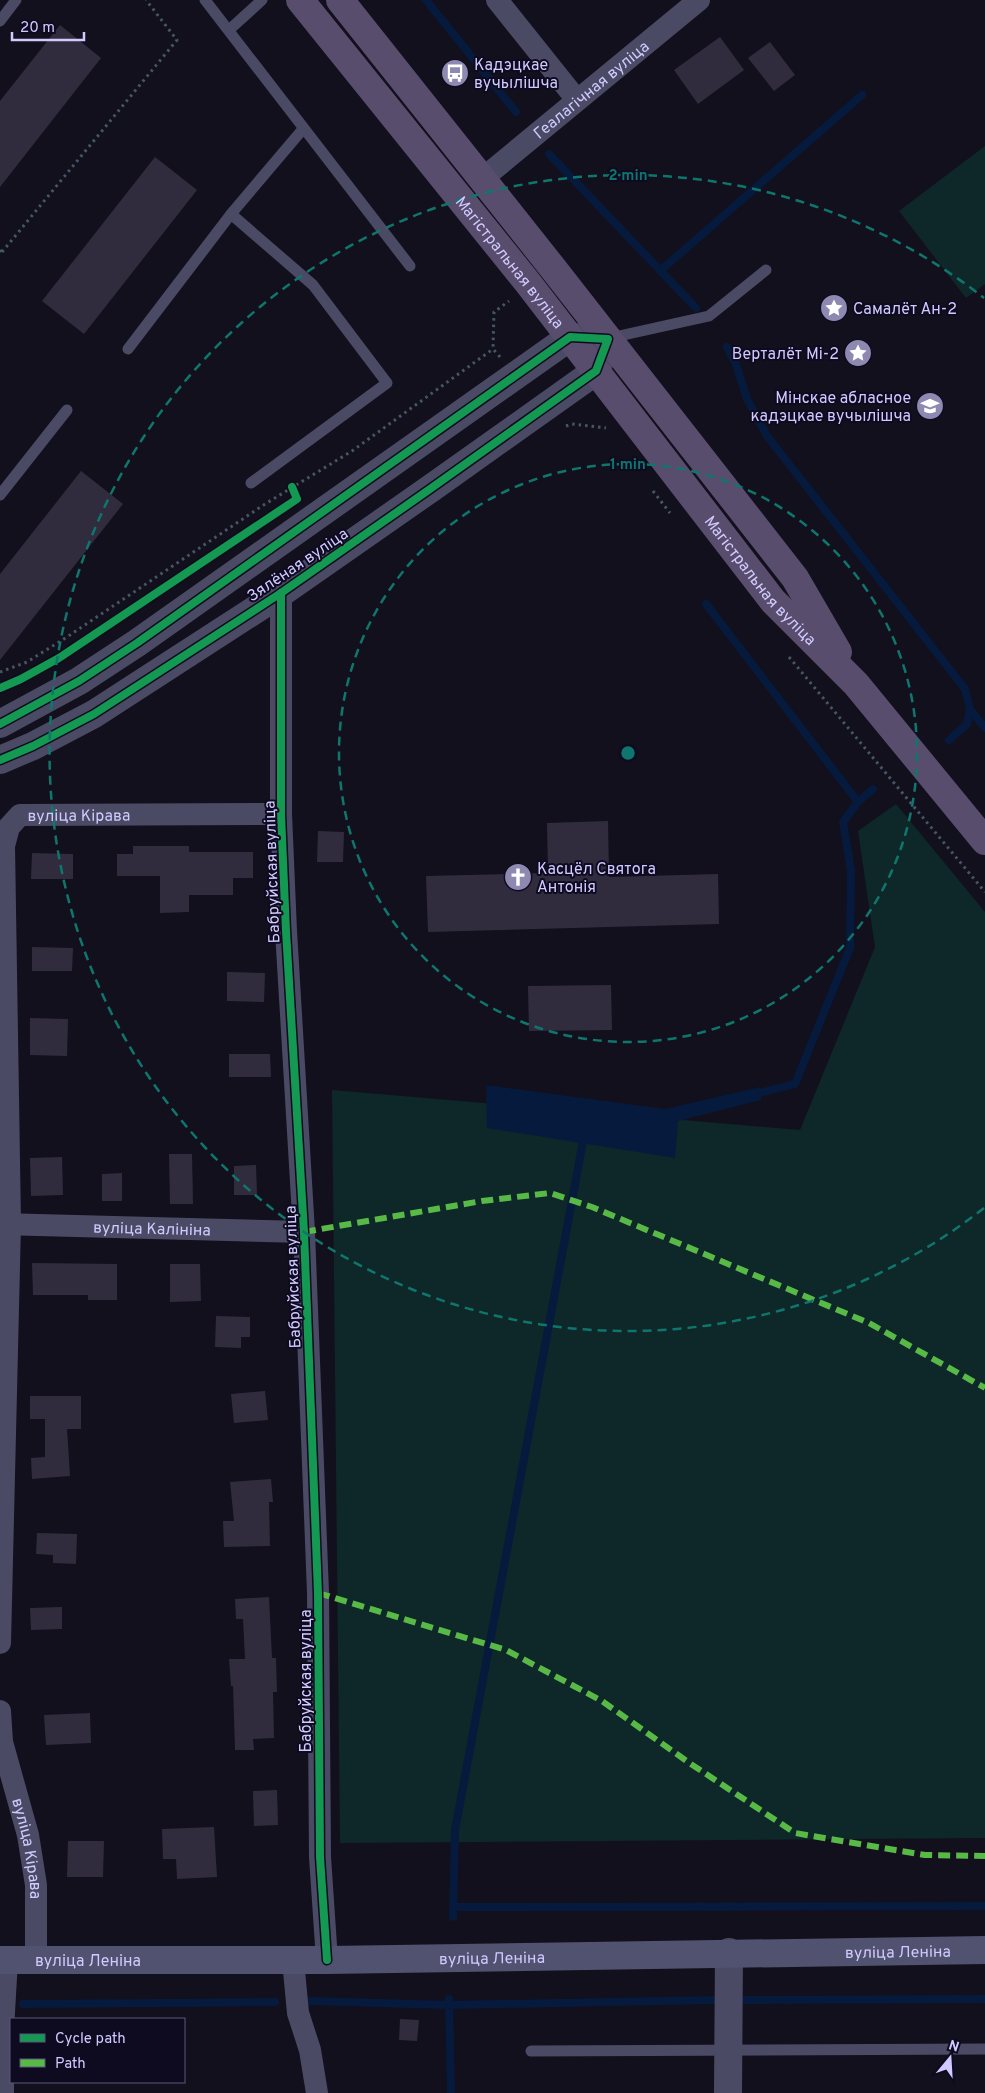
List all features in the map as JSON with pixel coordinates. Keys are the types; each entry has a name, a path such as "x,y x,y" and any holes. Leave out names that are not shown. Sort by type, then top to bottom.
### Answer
{"main road":[{"name":"Магістральная вуліца","path":"300,0 570,337 773,601 856,684 985,841"},
{"name":"Магістральная вуліца","path":"340,0 795,578 856,684"},
{"name":"вуліца Леніна","path":"4,1960 328,1960 729,1952 985,1950"}],"street":[{"path":"497,0 577,100"},
{"name":"Геалагічная вуліца","path":"482,179 699,0"},
{"path":"570,337 608,339 596,371"},
{"name":"Зялёная вуліца","path":"0,724 79,681 137,643 570,337"},
{"name":"Зялёная вуліца","path":"0,760 33,746 94,714 281,593 596,371"},
{"name":"Бабруйская вуліца","path":"281,593 281,814 304,1232 318,1593 320,1857 328,1960"},
{"name":"вуліца Кірава","path":"0,1643 5,1224 4,846 9,827 20,815 281,814"},
{"name":"вуліца Калініна","path":"5,1224 304,1232"},
{"name":"вуліца Кірава","path":"0,1711 2,1742 28,1835 36,1885 36,1960"},
{"path":"728,2093 729,1952"},
{"path":"3,2093 4,1960"},
{"path":"292,1960 298,2013 310,2050 317,2093"}],"lane":[{"path":"0,21 16,0"},
{"path":"204,0 410,266"},
{"path":"229,30 262,0"},
{"path":"128,349 231,214 303,129"},
{"path":"231,214 313,285 387,384 251,483"},
{"path":"608,339 709,316 766,270"},
{"path":"0,495 66,410"},
{"path":"531,2051 985,2049"}],"path":[{"path":"1,252 177,40 146,0"},
{"path":"505,363 493,349 494,312 514,296"},
{"path":"0,672 27,662 67,637 352,452 493,349"},
{"path":"564,427 572,424 609,428"},
{"path":"649,486 673,517"},
{"path":"787,654 985,892"}],"green space":[{"path":"985,146 985,284 966,298 899,211"},
{"path":"896,804 985,912 985,1838 340,1843 332,1090 800,1130 875,947 858,831"}],"water":[{"path":"486,1085 665,1109 760,1087 761,1100 678,1121 675,1158 487,1128"}],"building":[{"path":"60,25 101,58 0,187 0,101"},
{"path":"720,37 744,70 698,104 674,70"},
{"path":"770,42 795,75 774,91 748,58"},
{"path":"155,157 197,190 84,334 42,301"},
{"path":"81,471 123,504 0,660 0,574"},
{"name":"Касцёл Святога Антонія","path":"608,821 609,877 718,874 719,924 428,932 426,876 548,873 547,823"},
{"path":"318,831 344,832 343,862 317,862"},
{"path":"133,846 189,846 189,852 253,852 253,878 233,878 233,895 189,895 189,912 160,913 160,876 117,876 117,854 133,854"},
{"path":"32,853 73,854 73,879 31,879"},
{"path":"32,947 73,948 72,971 32,971"},
{"path":"227,972 265,973 264,1002 227,1001"},
{"path":"611,985 612,1030 529,1031 528,986"},
{"path":"30,1018 68,1019 67,1056 30,1055"},
{"path":"229,1054 270,1054 271,1077 229,1077"},
{"path":"169,1154 192,1154 193,1204 170,1204"},
{"path":"62,1157 63,1195 31,1196 30,1158"},
{"path":"256,1165 257,1195 234,1195 234,1166"},
{"path":"122,1173 122,1201 102,1201 102,1174"},
{"path":"32,1263 117,1264 117,1300 88,1300 88,1295 33,1295"},
{"path":"170,1264 200,1264 201,1301 170,1302"},
{"path":"216,1316 250,1317 250,1337 241,1337 241,1348 215,1347"},
{"path":"265,1391 268,1420 234,1423 231,1394"},
{"path":"30,1396 81,1396 81,1429 67,1429 70,1476 32,1479 31,1458 45,1457 45,1419 30,1419"},
{"path":"271,1479 273,1502 269,1502 270,1546 224,1547 223,1521 234,1521 230,1482"},
{"path":"37,1533 77,1534 76,1564 53,1563 53,1555 36,1554"},
{"path":"269,1597 272,1658 276,1658 277,1692 273,1692 274,1738 253,1739 254,1750 235,1750 233,1686 231,1686 229,1659 245,1659 243,1619 236,1619 235,1599"},
{"path":"62,1607 62,1629 31,1630 30,1608"},
{"path":"90,1713 91,1743 46,1745 44,1715"},
{"path":"277,1790 278,1825 254,1826 253,1791"},
{"path":"214,1827 217,1877 177,1879 176,1859 163,1859 162,1829"},
{"path":"68,1841 104,1841 103,1877 67,1877"},
{"path":"400,2019 419,2020 417,2041 399,2040"}],"waterway":[{"path":"426,0 516,112"},
{"path":"660,271 862,95"},
{"path":"549,154 696,308"},
{"path":"727,347 735,362 747,399 767,436 965,689 970,709 967,724 949,740"},
{"path":"706,604 858,802 843,822 851,871 850,948 795,1084 751,1095"},
{"path":"970,709 985,728"},
{"path":"858,802 873,789"},
{"path":"453,1917 455,1830 584,1136"},
{"path":"453,1907 985,1906"},
{"path":"449,1999 451,2093"},
{"path":"746,2000 985,1999"},
{"path":"309,2001 450,2005 714,2000"},
{"path":"23,2004 275,2002"}],"marked path":[{"path":"304,1232 482,1201 550,1193 592,1207 869,1323 985,1388"},
{"path":"318,1593 506,1650 602,1701 688,1762 795,1833 925,1855 985,1856"}],"cycle path":[{"path":"0,724 79,681 137,643 570,337 608,339 596,371 281,593 94,714 33,746 0,760"},
{"path":"0,688 59,658 297,499 292,487"},
{"path":"281,593 281,814 304,1232 318,1593 320,1857 327,1960"}],"place":[{"name":"Кадэцкае вучылішча","path":"455,73"},
{"name":"Самалёт Ан-2","path":"834,308"},
{"name":"Верталёт Мі-2","path":"858,353"},
{"name":"Мінскае абласное кадэцкае вучылішча","path":"930,406"},
{"name":"Касцёл Святога Антонія","path":"518,877"}]}
